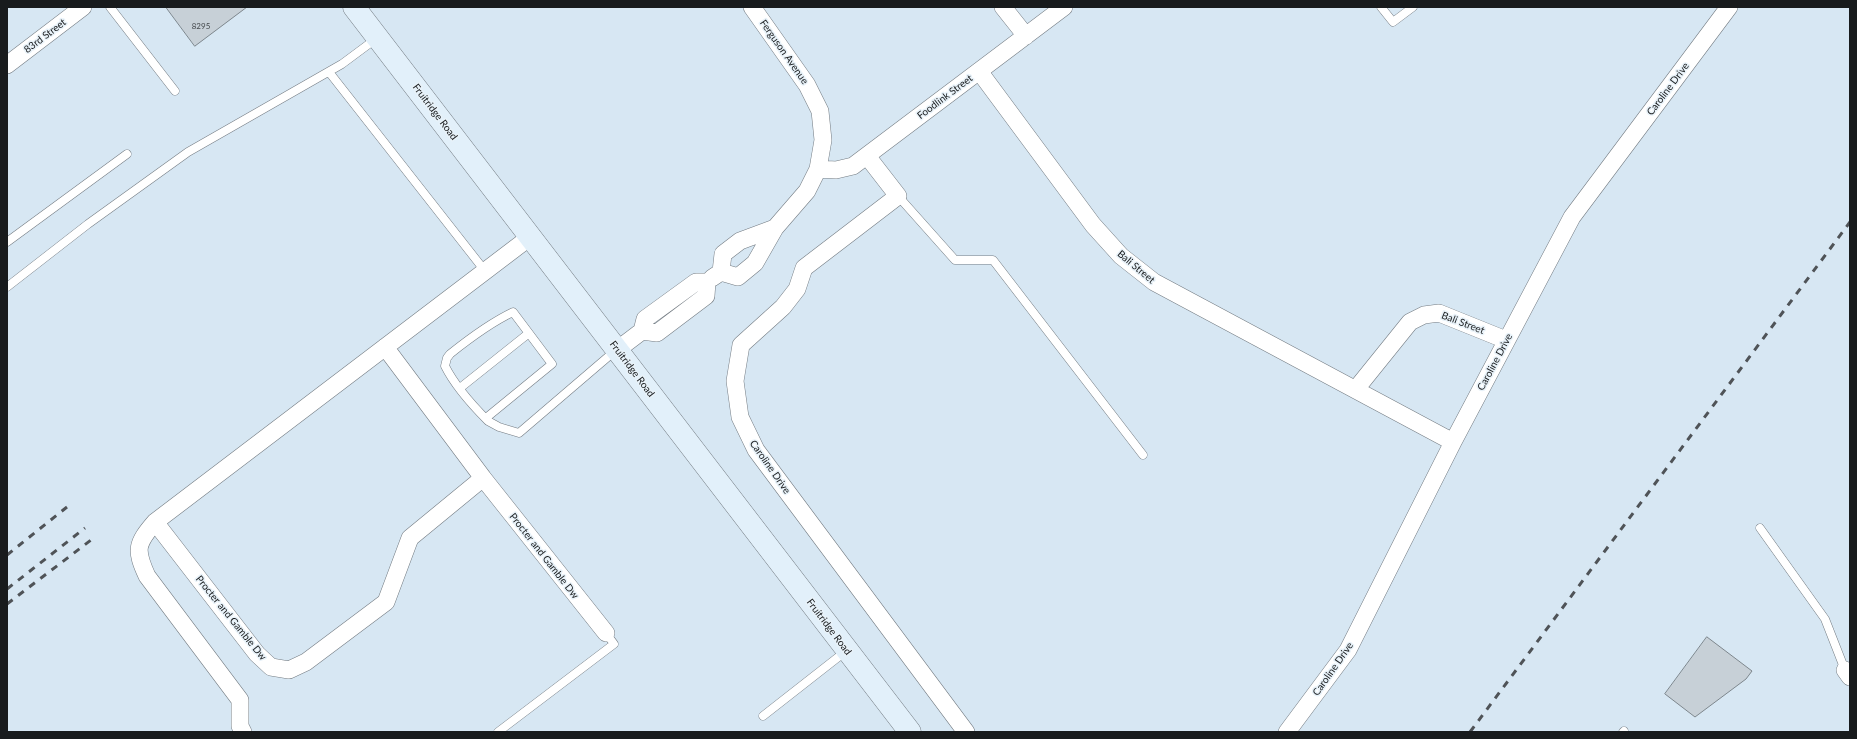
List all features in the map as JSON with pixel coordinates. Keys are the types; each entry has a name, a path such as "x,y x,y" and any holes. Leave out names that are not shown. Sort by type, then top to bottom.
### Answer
{"main road":[{"name":"Fruitridge Road","path":"354,7 910,732"}],"street":[{"name":"83rd Street","path":"7,65 83,7"},
{"name":"Ferguson Avenue","path":"721,272 738,277 755,263 775,228 807,191 818,169 823,140 820,111 807,85 752,7"},
{"path":"1003,7 1026,36"},
{"name":"Foodlink Street","path":"818,169 836,170 853,166 1064,7"},
{"name":"Caroline Drive","path":"1287,732 1348,650 1453,442 1572,217 1729,7"},
{"name":"Bali Street","path":"979,71 1093,225 1121,256 1154,282 1356,388 1453,442"},
{"path":"867,156 898,196"},
{"name":"Caroline Drive","path":"898,196 804,268 797,289 784,307 740,345 735,381 740,418 756,450 966,732"},
{"path":"617,350 642,331 645,319 696,282 707,282 721,272 723,254 740,241 775,228"},
{"path":"243,732 240,726 240,700 146,576 139,558 142,538 156,522 530,237"},
{"name":"Bali Street","path":"1356,388 1410,322 1424,314 1439,313 1506,340"},
{"name":"Procter and Gamble Dw","path":"385,347 483,478 606,633"},
{"name":"Procter and Gamble Dw","path":"156,522 257,654 271,667 289,670 306,662 386,602 410,538 483,478"}],"lane":[{"path":"110,7 175,91"},
{"path":"1381,7 1393,22 1413,7"},
{"path":"7,287 88,224 188,152 329,72 377,37"},
{"path":"329,72 485,272"},
{"path":"7,242 127,154"},
{"path":"898,196 955,260 993,260 1143,455"},
{"path":"486,418 552,364 514,312 490,323 450,354 445,362 445,366 460,388 486,418 499,427 519,433 617,350"},
{"path":"460,388 529,333"},
{"path":"1760,528 1825,619 1847,673"},
{"path":"498,732 614,644 606,633"},
{"path":"763,716 847,650"}],"shaded area":[{"path":"7,7 1850,7 1850,732 7,732"}],"building":[{"path":"166,7 247,7 195,46"},
{"path":"1707,637 1752,671 1746,679 1695,717 1665,694"}],"railway":[{"path":"1470,732 1850,222"},
{"path":"7,555 67,507"},
{"path":"7,589 85,528"},
{"path":"7,604 91,540"}]}
